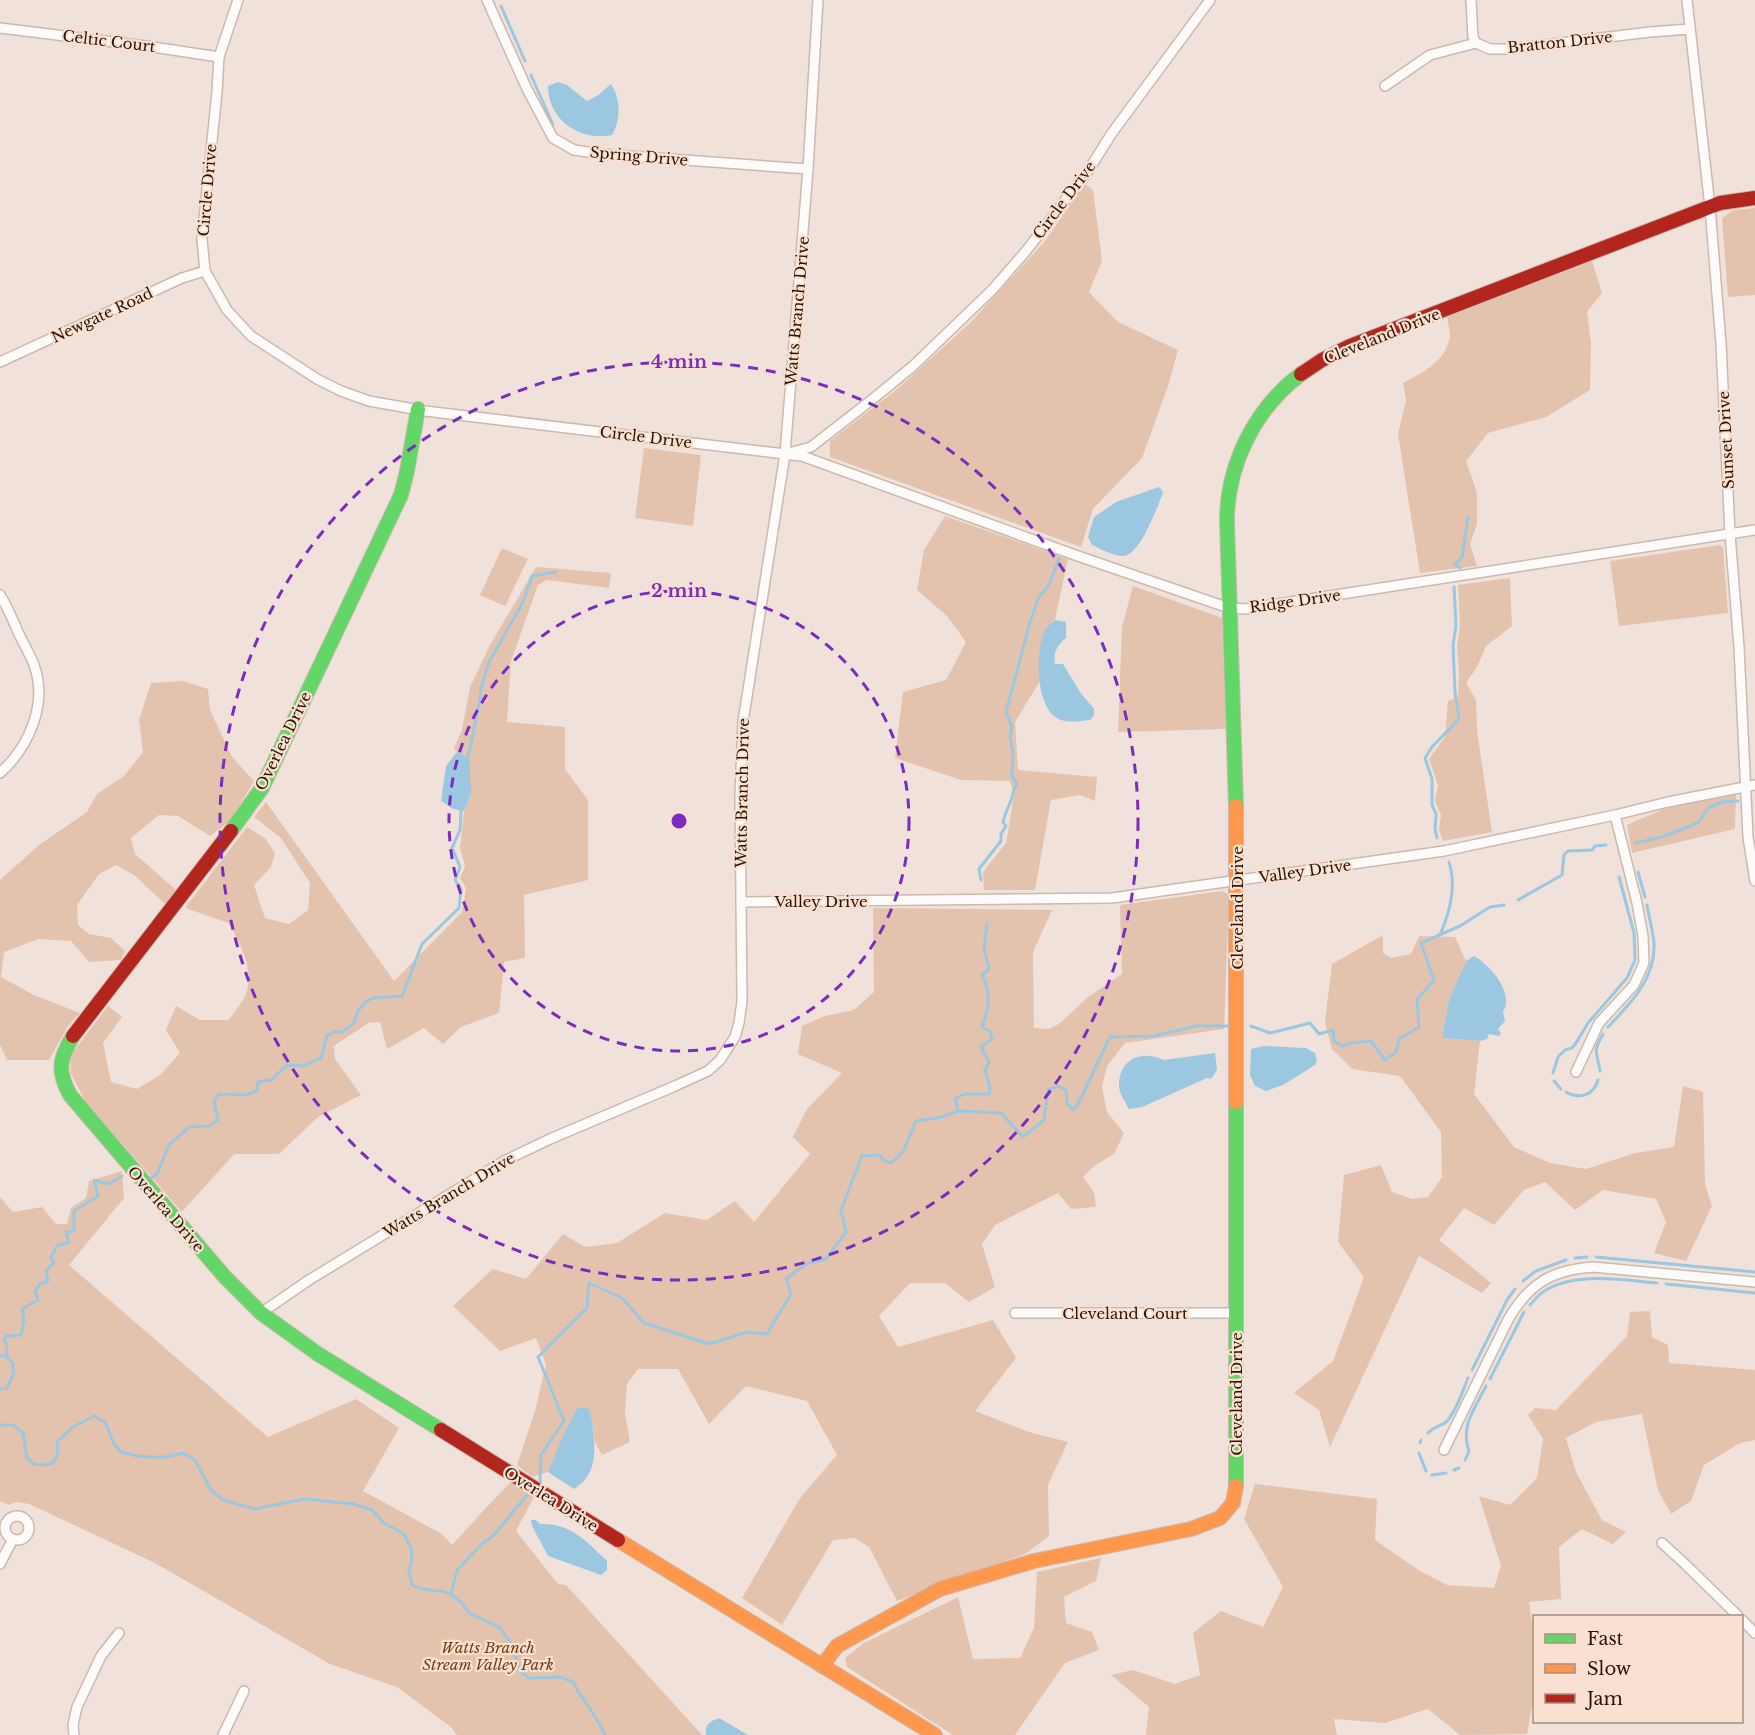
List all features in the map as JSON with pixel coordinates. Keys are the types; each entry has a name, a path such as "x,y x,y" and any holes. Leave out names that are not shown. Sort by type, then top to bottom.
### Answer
{"street":[{"name":"Circle Drive","path":"238,0 219,57 202,239 205,271 227,310 252,336 317,379 369,401 785,454 811,447 874,398 922,358 993,289 1026,251 1088,171 1112,133 1210,0"},
{"name":"Spring Drive","path":"487,0 527,89 553,138 573,150 808,169"},
{"name":"Watts Branch Drive","path":"261,1313 309,1280 504,1161 550,1138 708,1071 727,1051 735,1037 742,1001 740,795 742,722 785,454 808,169 818,0"},
{"path":"1385,86 1430,56 1476,43 1473,37 1471,0"},
{"name":"Sunset Drive","path":"1687,0 1710,207 1721,344 1730,534 1750,786 1748,837 1755,881"},
{"name":"Celtic Court","path":"0,28 219,57"},
{"name":"Bratton Drive","path":"1476,43 1490,49 1510,49 1690,29"},
{"name":"Cleveland Drive","path":"822,1666 837,1646 940,1589 1034,1561 1191,1529 1220,1518 1233,1503 1236,1490 1237,881 1228,528 1230,484 1243,446 1258,419 1297,375 1350,346 1720,203 1755,198"},
{"name":"Newgate Road","path":"0,362 172,282 205,271"},
{"name":"Overlea Drive","path":"418,409 401,495 262,788 243,816 74,1034 63,1054 61,1075 77,1106 224,1276 261,1313 318,1354 935,1735"},
{"name":"Ridge Drive","path":"785,454 802,456 1229,608 1245,609 1755,530"},
{"path":"0,595 35,667 38,693 34,722 28,739 13,762 0,773"},
{"name":"Valley Drive","path":"741,902 1112,898 1444,851 1750,786"},
{"path":"1576,1072 1599,1023 1634,985 1644,963 1643,936 1637,903 1615,815"},
{"path":"1444,1450 1509,1318 1519,1302 1541,1281 1574,1269 1593,1267 1755,1282"},
{"name":"Cleveland Court","path":"1014,1313 1235,1313"},
{"path":"0,1564 13,1539"},
{"path":"1662,1543 1736,1615"},
{"path":"1743,1621 1755,1633"},
{"path":"74,1735 73,1725 77,1707 101,1656 119,1633"},
{"path":"223,1735 244,1691"}],"green space":[{"path":"1085,184 1093,190 1102,261 1089,292 1118,322 1178,350 1168,386 1142,458 1093,509 1081,547 830,457 830,441 896,390 969,324 1045,241"},
{"path":"1755,208 1755,295 1728,297 1722,218 1734,210"},
{"path":"1592,261 1602,293 1587,312 1591,343 1590,390 1546,417 1488,433 1466,461 1477,493 1477,524 1470,544 1477,566 1420,573 1398,434 1406,400 1403,383 1433,365 1444,353 1450,336 1447,317"},
{"path":"644,448 701,455 693,526 635,518"},
{"path":"945,516 1068,559 1055,620 1046,628 1040,654 1040,681 1015,722 1018,770 1097,777 1095,801 1080,795 1051,800 1035,890 984,890 983,872 1006,843 1014,795 1010,781 961,780 895,758 903,692 946,680 966,642 947,616 917,590 924,550"},
{"path":"1720,545 1723,548 1728,613 1619,626 1610,561"},
{"path":"502,548 528,559 505,606 480,595"},
{"path":"536,567 611,573 609,588 547,580 538,585 511,661 507,722 565,727 565,769 588,800 588,880 524,895 525,958 504,962 499,1013 461,1027 443,1044 424,1028 387,1049 380,1022 368,1023 334,1046 335,1059 361,1095 318,1117 279,1154 234,1154 182,1212 86,1102 71,1074 70,1056 108,1006 122,1017 103,1043 111,1082 137,1089 160,1075 180,1053 166,1030 176,1006 200,1020 229,1020 247,991 247,964 241,947 229,923 185,908 247,827 266,839 275,854 271,867 254,885 265,918 289,924 308,910 310,883 281,838 254,817 266,802 394,981 462,912 466,888 460,878 465,866 460,848 464,811 472,791 469,783 468,757 454,748 462,730 470,687 490,645"},
{"path":"1510,578 1512,626 1486,646 1477,667 1466,683 1476,700 1477,731 1492,832 1443,841 1439,830 1441,815 1435,801 1438,785 1429,759 1445,737 1448,701 1458,697 1457,646 1460,626 1458,585"},
{"path":"1133,586 1222,618 1226,729 1118,732 1122,627"},
{"path":"183,681 208,689 210,710 232,757 254,781 230,821 210,836 178,816 159,815 131,838 135,854 176,890 165,904 134,875 116,865 99,874 77,905 78,925 89,934 111,938 125,951 121,960 89,962 71,941 38,939 4,952 1,977 34,995 80,1013 68,1026 49,1060 7,1060 0,1045 0,880 39,845 87,812 97,794 124,776 143,752 139,720 151,683"},
{"path":"1736,793 1735,829 1632,853 1627,825 1664,809"},
{"path":"1222,891 1229,895 1224,1029 1125,1043 1107,1066 1102,1087 1107,1112 1124,1133 1114,1154 1094,1166 1083,1177 1094,1192 1096,1207 1071,1209 1058,1193 995,1225 982,1244 995,1287 969,1302 945,1283 910,1283 879,1316 898,1347 993,1320 1016,1358 975,1411 1029,1432 1068,1442 1048,1485 1049,1536 1025,1554 897,1601 869,1547 855,1538 833,1540 782,1625 742,1598 800,1498 837,1455 807,1401 746,1386 709,1424 678,1369 638,1369 627,1384 625,1414 630,1442 602,1455 595,1442 591,1413 578,1407 563,1435 548,1472 532,1477 517,1465 535,1411 546,1365 536,1338 500,1351 453,1306 493,1269 526,1279 563,1234 585,1247 617,1243 665,1213 707,1220 735,1201 754,1222 810,1154 793,1137 807,1109 842,1073 798,1054 802,1026 825,1016 854,1010 874,992 873,908 1052,910 1033,952 1034,1028 1049,1029 1059,1024 1088,997 1122,974 1120,905"},
{"path":"1383,935 1383,953 1391,958 1411,954 1419,936 1455,937 1466,961 1449,1000 1442,1038 1480,1041 1474,1094 1514,1147 1550,1163 1586,1169 1635,1153 1674,1147 1683,1086 1703,1092 1705,1184 1712,1206 1686,1261 1654,1253 1666,1222 1656,1199 1603,1190 1575,1210 1545,1182 1524,1190 1494,1225 1464,1208 1439,1240 1491,1283 1482,1293 1419,1256 1330,1447 1319,1410 1294,1393 1333,1361 1364,1277 1338,1242 1344,1175 1381,1165 1392,1192 1412,1199 1428,1197 1442,1177 1441,1132 1400,1076 1352,1069 1332,1049 1325,1022 1332,964"},
{"name":"Watts Branch Stream Valley Park","path":"122,1171 124,1198 69,1265 268,1437 356,1399 399,1428 363,1491 442,1534 452,1545 511,1482 534,1497 516,1531 558,1584 566,1585 702,1735 457,1735 451,1727 397,1687 330,1664 155,1563 29,1504 17,1502 8,1505 0,1501 0,1197 13,1212 42,1207 56,1224 67,1224 71,1208 86,1198 89,1181"},
{"path":"1650,1311 1652,1337 1668,1345 1669,1363 1755,1370 1755,1440 1740,1443 1704,1465 1691,1501 1671,1514 1658,1490 1642,1414 1596,1422 1566,1438 1576,1472 1602,1520 1626,1532 1613,1544 1582,1529 1559,1547 1561,1599 1529,1602 1533,1632 1533,1701 1527,1734 1460,1735 1428,1709 1385,1723 1334,1719 1337,1735 1146,1735 1149,1707 1111,1675 1133,1670 1175,1684 1200,1675 1193,1633 1221,1611 1263,1627 1283,1587 1244,1519 1255,1484 1377,1499 1375,1540 1420,1571 1447,1585 1494,1588 1501,1566 1479,1496 1510,1505 1537,1478 1543,1439 1528,1415 1535,1408 1556,1410 1627,1336 1630,1312"},
{"path":"1101,1558 1096,1581 1064,1597 1066,1623 1092,1632 1099,1650 1065,1663 1015,1735 953,1735 847,1667 845,1658 864,1643 958,1597 973,1659 1020,1658 1034,1628 1037,1572"}],"water":[{"path":"558,82 567,85 587,101 611,84 617,96 619,110 612,135 588,135 568,126 560,118 549,98 548,86"},
{"path":"1159,487 1163,493 1142,540 1136,548 1123,556 1092,545 1088,537 1094,517 1116,502"},
{"path":"1055,620 1066,622 1066,638 1056,649 1055,664 1063,664 1080,692 1094,709 1094,715 1090,720 1071,722 1061,720 1052,714 1046,705 1040,680 1040,652 1046,629"},
{"path":"457,752 468,757 470,765 472,791 464,811 453,809 441,801 446,766"},
{"path":"1474,956 1499,980 1506,996 1503,1012 1505,1021 1498,1029 1501,1033 1499,1036 1489,1034 1487,1039 1480,1041 1442,1038 1449,1000 1466,961"},
{"path":"1264,1046 1306,1048 1315,1053 1317,1061 1315,1065 1283,1085 1266,1091 1255,1086 1250,1075 1251,1049"},
{"path":"1215,1053 1217,1070 1211,1079 1207,1078 1142,1107 1129,1109 1119,1086 1124,1067 1134,1058 1148,1056 1164,1060"},
{"path":"578,1407 589,1409 591,1413 594,1455 589,1474 574,1489 548,1472 563,1435"},
{"path":"531,1520 536,1520 540,1524 561,1527 577,1535 607,1561 607,1570 601,1575 548,1556"},
{"path":"719,1718 748,1735 706,1735 708,1724"}],"waterway":[{"path":"501,6 525,61"},
{"path":"531,75 553,125"},
{"path":"1460,568 1455,565 1462,557 1468,517"},
{"path":"981,880 979,869 1001,841 1001,834 1006,826 1003,822 1017,784 1011,775 1012,727 1006,712 1030,622 1039,597 1049,585 1059,559"},
{"path":"468,757 481,688 489,662 523,602 532,576 556,572"},
{"path":"1437,838 1436,814 1432,805 1432,779 1425,758 1432,747 1459,719 1455,692 1453,645 1456,625 1454,587"},
{"path":"1636,843 1662,837 1698,823 1708,808 1722,802 1738,801"},
{"path":"151,1178 157,1174 169,1145 189,1127 209,1126 218,1120 214,1101 219,1094 245,1095 257,1091 258,1082 271,1080 287,1065 303,1066 321,1058 327,1036 333,1032 342,1032 354,1023 358,1011 365,1002 373,998 402,996 422,944 459,908 461,889 455,880 460,867 452,848 460,830 461,811"},
{"path":"1518,900 1562,875 1564,855 1568,851 1592,850 1595,846 1606,845"},
{"path":"1440,935 1451,899 1452,880 1449,862"},
{"path":"1638,872 1645,897"},
{"path":"1553,1073 1558,1057 1576,1043 1588,1023 1627,978 1635,960 1634,933 1619,877"},
{"path":"1251,1026 1270,1033 1310,1023 1319,1034 1333,1030 1334,1041 1342,1046 1371,1041 1385,1060 1396,1052 1399,1039 1419,1027 1417,1000 1434,980 1421,943 1460,926 1490,907 1504,905"},
{"path":"1608,1027 1633,999 1651,968 1654,943 1647,905"},
{"path":"958,1111 955,1099 964,1094 989,1094 990,1088 985,1070 989,1062 981,1047 992,1039 990,1031 982,1027 988,1001 982,975 989,969 984,949 987,924"},
{"path":"540,1482 541,1455 564,1421 538,1357 587,1308 589,1283 622,1298 644,1323 709,1344 748,1332 767,1334 791,1294 786,1279 806,1264 826,1259 846,1232 841,1210 862,1156 880,1155 883,1160 891,1163 903,1152 916,1121 942,1117 958,1111 1001,1113 1023,1137 1044,1120 1048,1090 1058,1086 1066,1090 1067,1103 1073,1110 1110,1037 1154,1036 1196,1026 1230,1026"},
{"path":"1600,1071 1596,1049 1603,1034"},
{"path":"1566,1092 1576,1096 1585,1095 1593,1089 1598,1080"},
{"path":"1554,1081 1561,1089"},
{"path":"6,1356 7,1344 4,1341 6,1336 21,1335 24,1320 22,1309 38,1300 35,1291 40,1284 48,1281 46,1271 54,1263 51,1257 57,1246 69,1242 66,1232 74,1231 74,1211 98,1196 94,1180 109,1184 122,1176"},
{"path":"1575,1258 1587,1257"},
{"path":"1596,1257 1755,1272"},
{"path":"1523,1281 1536,1271 1566,1260"},
{"path":"1530,1305 1543,1292 1568,1281 1598,1278 1657,1283"},
{"path":"1666,1284 1755,1293"},
{"path":"1472,1370 1507,1300 1515,1289"},
{"path":"1490,1379 1524,1312"},
{"path":"0,1356 6,1356 13,1363 13,1375 7,1388 0,1389"},
{"path":"1428,1433 1449,1419 1468,1378"},
{"path":"1465,1460 1469,1451 1466,1433 1470,1417 1486,1386"},
{"path":"0,1425 13,1425 23,1433 27,1458 34,1464 53,1463 58,1453 57,1442 73,1427 94,1416 105,1422 113,1442 121,1452 151,1457 166,1457 183,1453 195,1460 211,1490 223,1500 254,1509 304,1499 353,1504 372,1510 384,1523 404,1534 411,1548 412,1558 409,1571 412,1585 421,1589 451,1594 469,1613 499,1627 511,1643 520,1671 529,1678 560,1677 573,1682 605,1735"},
{"path":"1419,1453 1426,1471"},
{"path":"1454,1470 1459,1468"},
{"path":"1432,1475 1446,1473"},
{"path":"451,1594 457,1570 494,1535 527,1495"}],"traffic: fast":[{"path":"1236,806 1228,500 1238,459 1257,421 1270,403 1301,374"},
{"path":"231,831 262,788 401,495 418,409"},
{"path":"73,1036 61,1065 63,1079 70,1095 224,1276 261,1313 318,1354 441,1430"},
{"path":"1236,1102 1236,1486"}],"traffic: slow":[{"path":"1236,806 1236,1102"},
{"path":"822,1666 837,1646 940,1589 1034,1561 1191,1529 1220,1518 1233,1503 1236,1486"},
{"path":"618,1540 935,1735"}],"traffic: jam":[{"path":"1301,374 1350,346 1720,203 1755,198"},
{"path":"73,1036 231,831"},
{"path":"441,1430 618,1540"}]}
